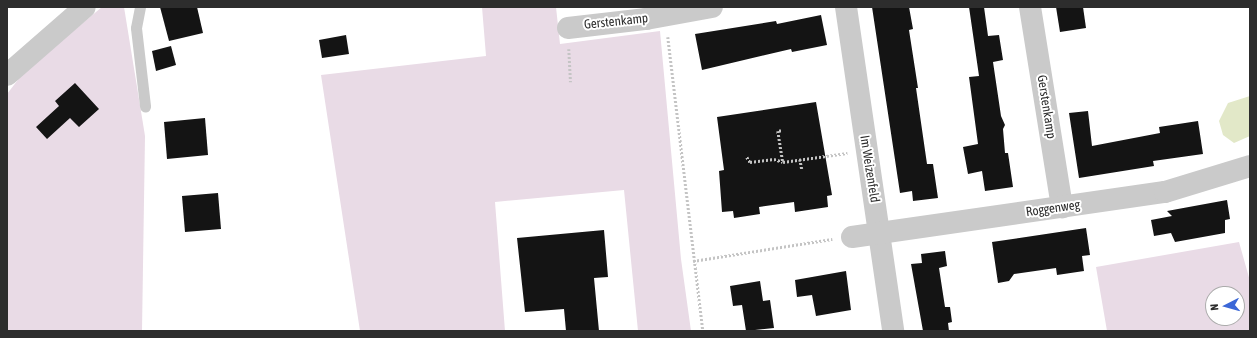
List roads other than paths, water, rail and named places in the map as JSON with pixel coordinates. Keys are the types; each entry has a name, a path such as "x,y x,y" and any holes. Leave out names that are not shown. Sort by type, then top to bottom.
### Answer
{"street":[{"path":"7,75 85,7"},
{"name":"Gerstenkamp","path":"568,28 664,17 712,7"},
{"name":"Im Weizenfeld","path":"846,7 893,331"},
{"name":"Gerstenkamp","path":"1030,7 1062,207"},
{"name":"Roggenweg","path":"852,236 1165,192 1250,166"}],"lane":[{"path":"140,7 136,28 145,106"}]}
